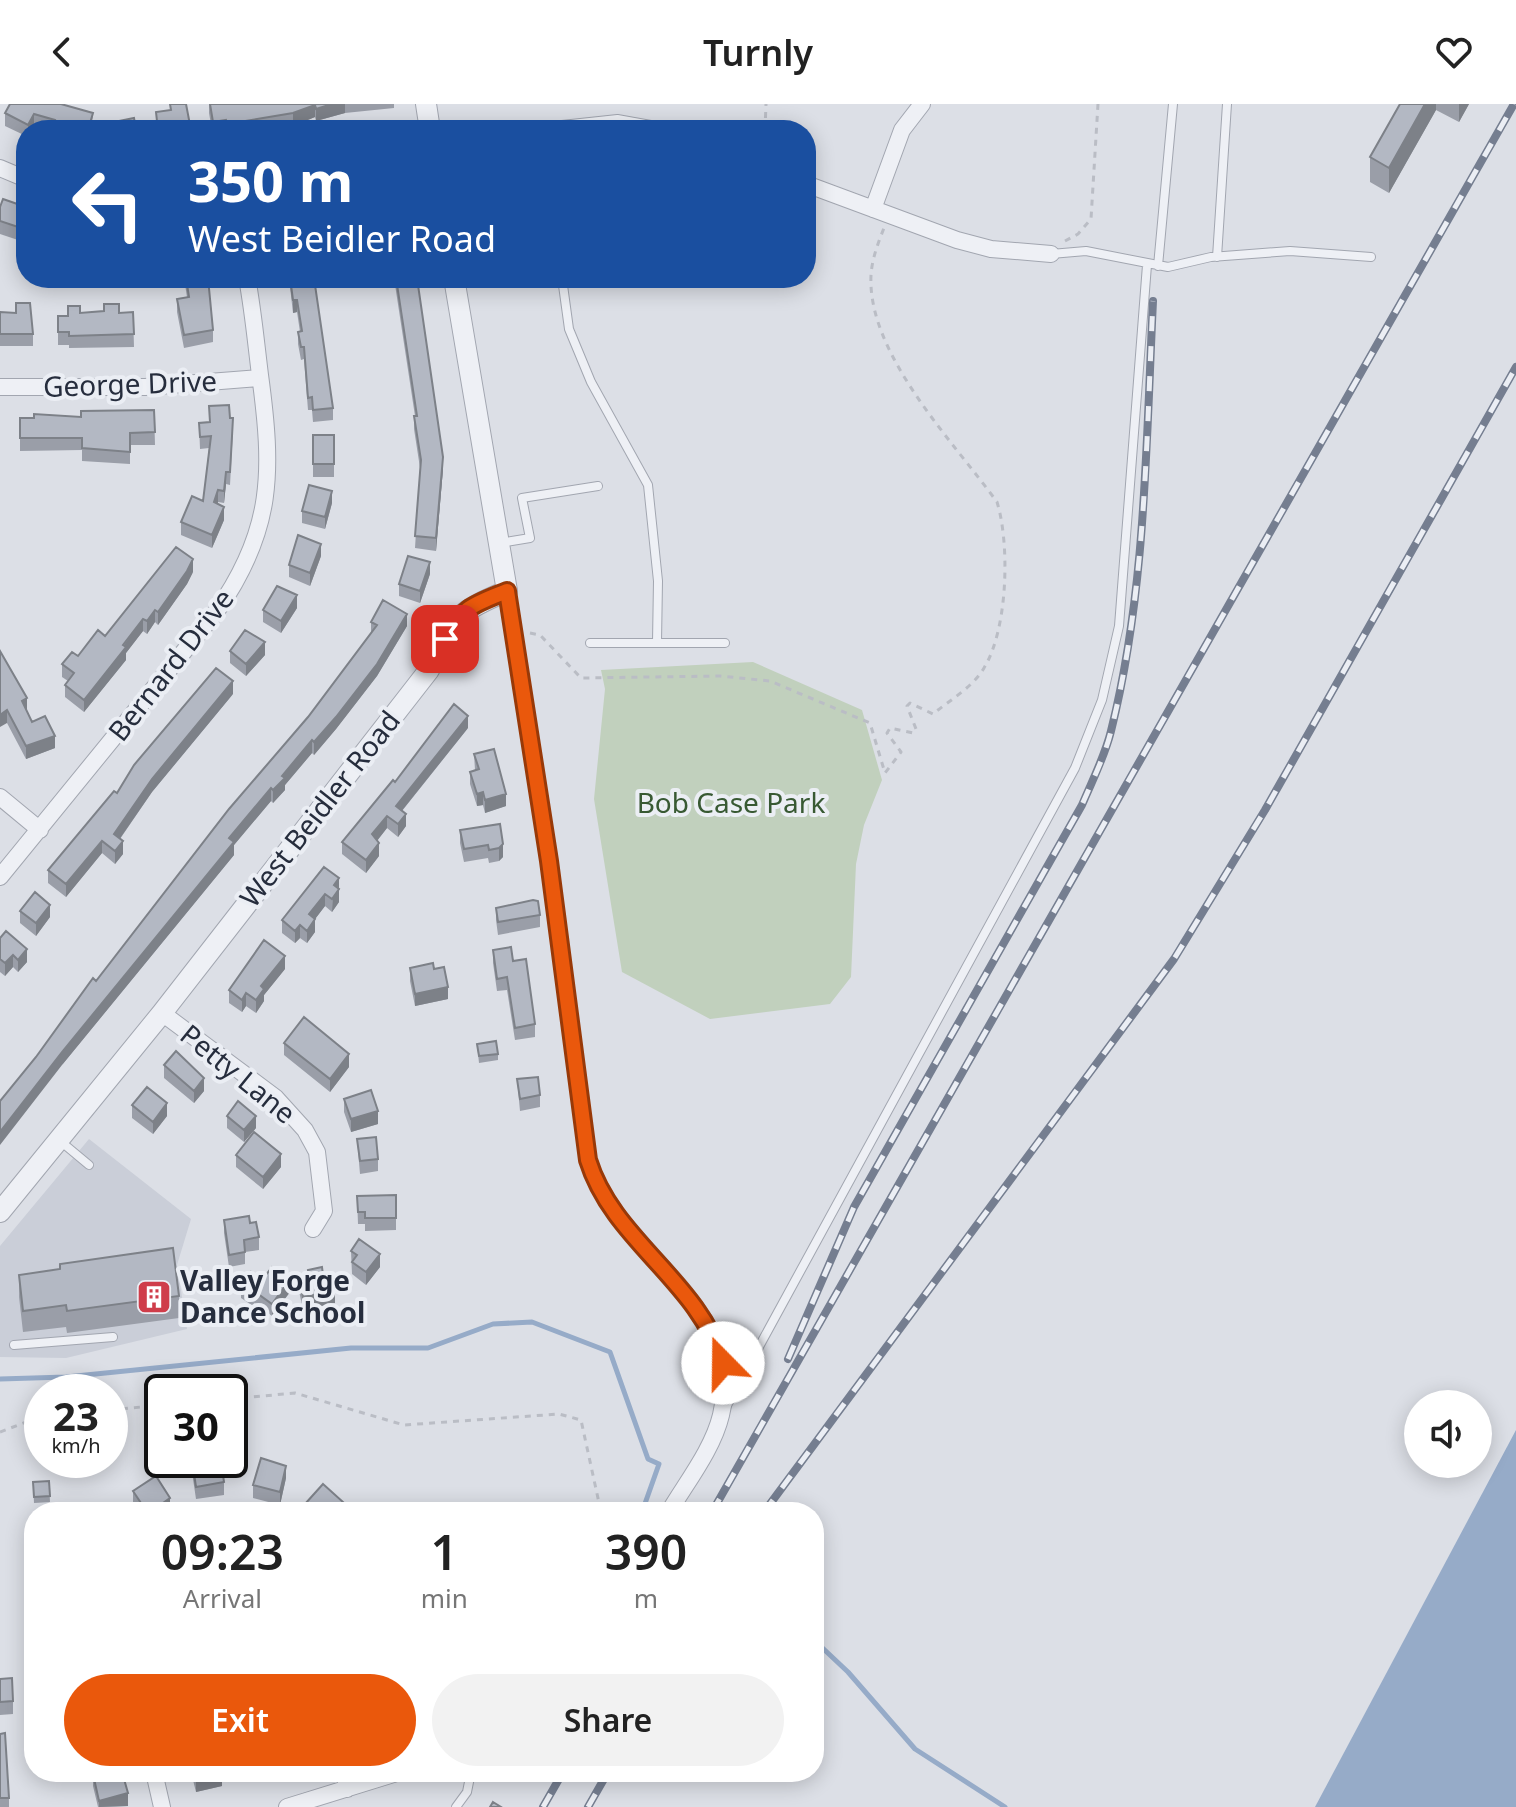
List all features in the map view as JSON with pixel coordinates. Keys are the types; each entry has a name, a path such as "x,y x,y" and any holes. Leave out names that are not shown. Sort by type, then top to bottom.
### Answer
{"street":[{"path":"873,209 902,130 922,104"},
{"path":"816,188 991,249 1053,249"},
{"name":"Bernard Drive","path":"0,877 216,612 238,580 258,537 268,485 269,437 248,288"},
{"path":"456,288 515,636 588,1160 594,1180 616,1217 685,1292 716,1339 723,1363 721,1416 674,1502"},
{"name":"George Drive","path":"0,387 145,387 260,378"},
{"name":"West Beidler Road","path":"0,1212 162,1013 429,670 456,617 470,607 507,591"},
{"path":"0,797 40,830"},
{"name":"Petty Lane","path":"162,1013 276,1098 305,1130 317,1152 324,1211 313,1229"},
{"path":"156,1782 162,1807"},
{"path":"287,1807 342,1782"}],"lane":[{"path":"1158,266 1173,104"},
{"path":"1217,257 1227,104"},
{"path":"1053,249 1086,251 1158,266 1180,266 1217,257 1290,251 1371,257"},
{"path":"721,1416 1075,768 1102,700 1119,626 1147,265"},
{"path":"563,288 569,329 591,382 648,485 658,581 657,642"},
{"path":"499,543 530,538 522,498 598,486"},
{"path":"590,643 725,643"},
{"path":"58,1139 89,1165"},
{"path":"14,1345 113,1337"},
{"path":"456,1807 467,1792 469,1782"}],"path":[{"path":"1053,249 1078,234 1091,219 1098,104"},
{"path":"515,636 540,635 581,678 720,676 770,681 870,723 885,773 901,752 887,733 890,728 913,733 916,729 907,706 910,703 933,714 975,679 988,659 997,631 1004,569 1002,519 997,502 911,391 878,321 871,274 884,228"},
{"path":"248,1397 295,1393 404,1425 559,1414 581,1420 599,1502"},
{"path":"0,1432 24,1423"}],"shaded area":[{"path":"89,1139 191,1219 177,1265 187,1329 66,1358 0,1357 0,1246"}],"green space":[{"name":"Bob Case Park","path":"753,662 862,710 882,780 864,825 856,864 851,977 830,1004 710,1019 622,972 594,799 605,689 601,670"}],"water":[{"path":"1516,1430 1516,1807 1315,1807 1492,1478"}],"building":[{"path":"10,104 61,104 93,113 91,120 55,120 34,114 31,120 18,120 5,113"},
{"path":"170,104 186,104 189,120 157,120 156,112 171,110"},
{"path":"210,104 332,104 251,120 213,120"},
{"path":"1400,104 1425,104 1389,168 1370,157"},
{"path":"3,199 16,204 16,226 0,221"},
{"path":"188,288 209,288 213,330 184,335 177,299 189,297"},
{"path":"291,288 315,288 333,408 313,410 312,397 308,398 304,347 301,347 298,332 302,331 297,300 293,300"},
{"path":"398,288 418,288 443,457 436,538 415,536 421,460 414,416 417,416"},
{"path":"16,303 30,303 33,334 0,334 0,312 16,313"},
{"path":"104,304 119,304 119,313 133,312 134,334 69,336 69,332 58,332 58,316 68,316 68,306 80,306 80,313 104,311"},
{"path":"229,405 230,418 233,418 230,472 226,472 224,491 218,490 214,502 224,507 212,535 181,522 192,496 203,501 211,436 200,437 199,423 210,422 209,406"},
{"path":"154,410 155,432 130,433 130,452 82,448 82,438 20,438 20,418 34,418 34,414 81,417 81,411"},
{"path":"313,435 334,435 334,464 313,464"},
{"path":"309,485 332,491 325,517 302,511"},
{"path":"298,535 321,544 310,573 289,565"},
{"path":"176,547 193,559 187,571 158,612 155,610 147,621 143,619 123,645 126,647 84,700 65,685 74,673 62,664 72,652 78,656 98,630 105,636"},
{"path":"408,556 430,562 420,591 399,584"},
{"path":"277,586 297,595 281,621 263,610"},
{"path":"383,600 407,614 377,664 336,717 282,776 285,778 273,790 271,788 229,838 234,842 0,1132 0,1101 93,978 96,981 229,809 308,717 377,625 371,622"},
{"path":"245,630 265,642 246,664 230,651"},
{"path":"0,651 27,698 22,701 32,722 45,716 55,736 26,746 7,710 0,715"},
{"path":"216,668 233,681 152,779 114,834 123,841 115,851 102,841 66,884 48,870 114,791 117,793 134,765"},
{"path":"454,704 468,716 396,806 406,814 398,824 387,816 372,834 379,843 366,860 342,842 393,780 395,782"},
{"path":"494,749 506,794 485,800 483,792 477,794 470,772 479,769 474,754"},
{"path":"500,824 503,844 499,848 489,850 488,845 464,849 460,830"},
{"path":"324,867 339,878 334,885 339,889 332,899 325,894 309,914 315,919 307,931 300,925 295,931 282,920"},
{"path":"35,892 50,905 36,923 20,911"},
{"path":"538,901 540,915 498,922 496,908"},
{"path":"6,931 27,949 18,960 13,955 5,963 0,959 0,938"},
{"path":"264,940 285,956 261,986 264,989 256,1000 246,993 242,1000 229,990"},
{"path":"511,947 513,961 526,959 535,1024 515,1028 507,977 497,979 493,950"},
{"path":"433,963 434,969 444,967 448,987 415,994 410,968"},
{"path":"304,1017 349,1054 330,1079 284,1043"},
{"path":"496,1041 498,1054 479,1056 477,1044"},
{"path":"176,1051 204,1078 194,1091 164,1065"},
{"path":"538,1077 540,1095 520,1099 517,1079"},
{"path":"147,1087 167,1103 153,1122 132,1105"},
{"path":"371,1090 378,1111 351,1119 344,1099"},
{"path":"238,1101 256,1116 244,1130 227,1116"},
{"path":"254,1132 281,1154 263,1177 236,1155"},
{"path":"376,1137 378,1159 360,1161 357,1139"},
{"path":"396,1195 396,1218 365,1218 365,1212 358,1212 357,1196"},
{"path":"249,1216 250,1223 256,1222 259,1237 244,1240 245,1252 229,1255 224,1220"},
{"path":"359,1239 380,1254 366,1272 352,1262 357,1255 351,1251"},
{"path":"173,1248 179,1296 67,1311 66,1305 23,1311 19,1275 60,1269 60,1264"},
{"path":"272,1267 290,1279 272,1304 241,1285 251,1272 262,1280"},
{"path":"322,1267 323,1275 332,1274 335,1291 303,1297 299,1278 309,1276 308,1270"},
{"path":"261,1458 286,1466 280,1492 253,1485"},
{"path":"153,1478 157,1478 170,1498 164,1502 140,1502 133,1491"},
{"path":"195,1478 223,1478 224,1482 196,1487"},
{"path":"49,1481 50,1496 34,1497 33,1482"},
{"path":"323,1484 343,1502 307,1502"},
{"path":"12,1678 13,1701 0,1702 0,1679"},
{"path":"5,1733 9,1798 0,1798 0,1734"},
{"path":"95,1782 125,1782 128,1793 99,1801"}],"waterway":[{"path":"0,1379 66,1377 351,1348 428,1348 493,1324 532,1322 610,1352 648,1459 659,1464 646,1502"},
{"path":"824,1649 848,1672 915,1749 1005,1807"}],"railway":[{"path":"718,1502 1514,104"},
{"path":"788,1359 854,1207 1082,805 1105,750 1123,678 1138,571 1153,301"},
{"path":"771,1502 1174,959 1265,810 1516,367"},
{"path":"543,1807 557,1782"},
{"path":"588,1807 602,1782"}],"place":[{"name":"Valley Forge Dance School","path":"154,1297"}],"route":[{"path":"445,639 456,617 470,607 507,591 549,861 588,1160 594,1180 616,1217 703,1316 716,1339 723,1363"}]}
